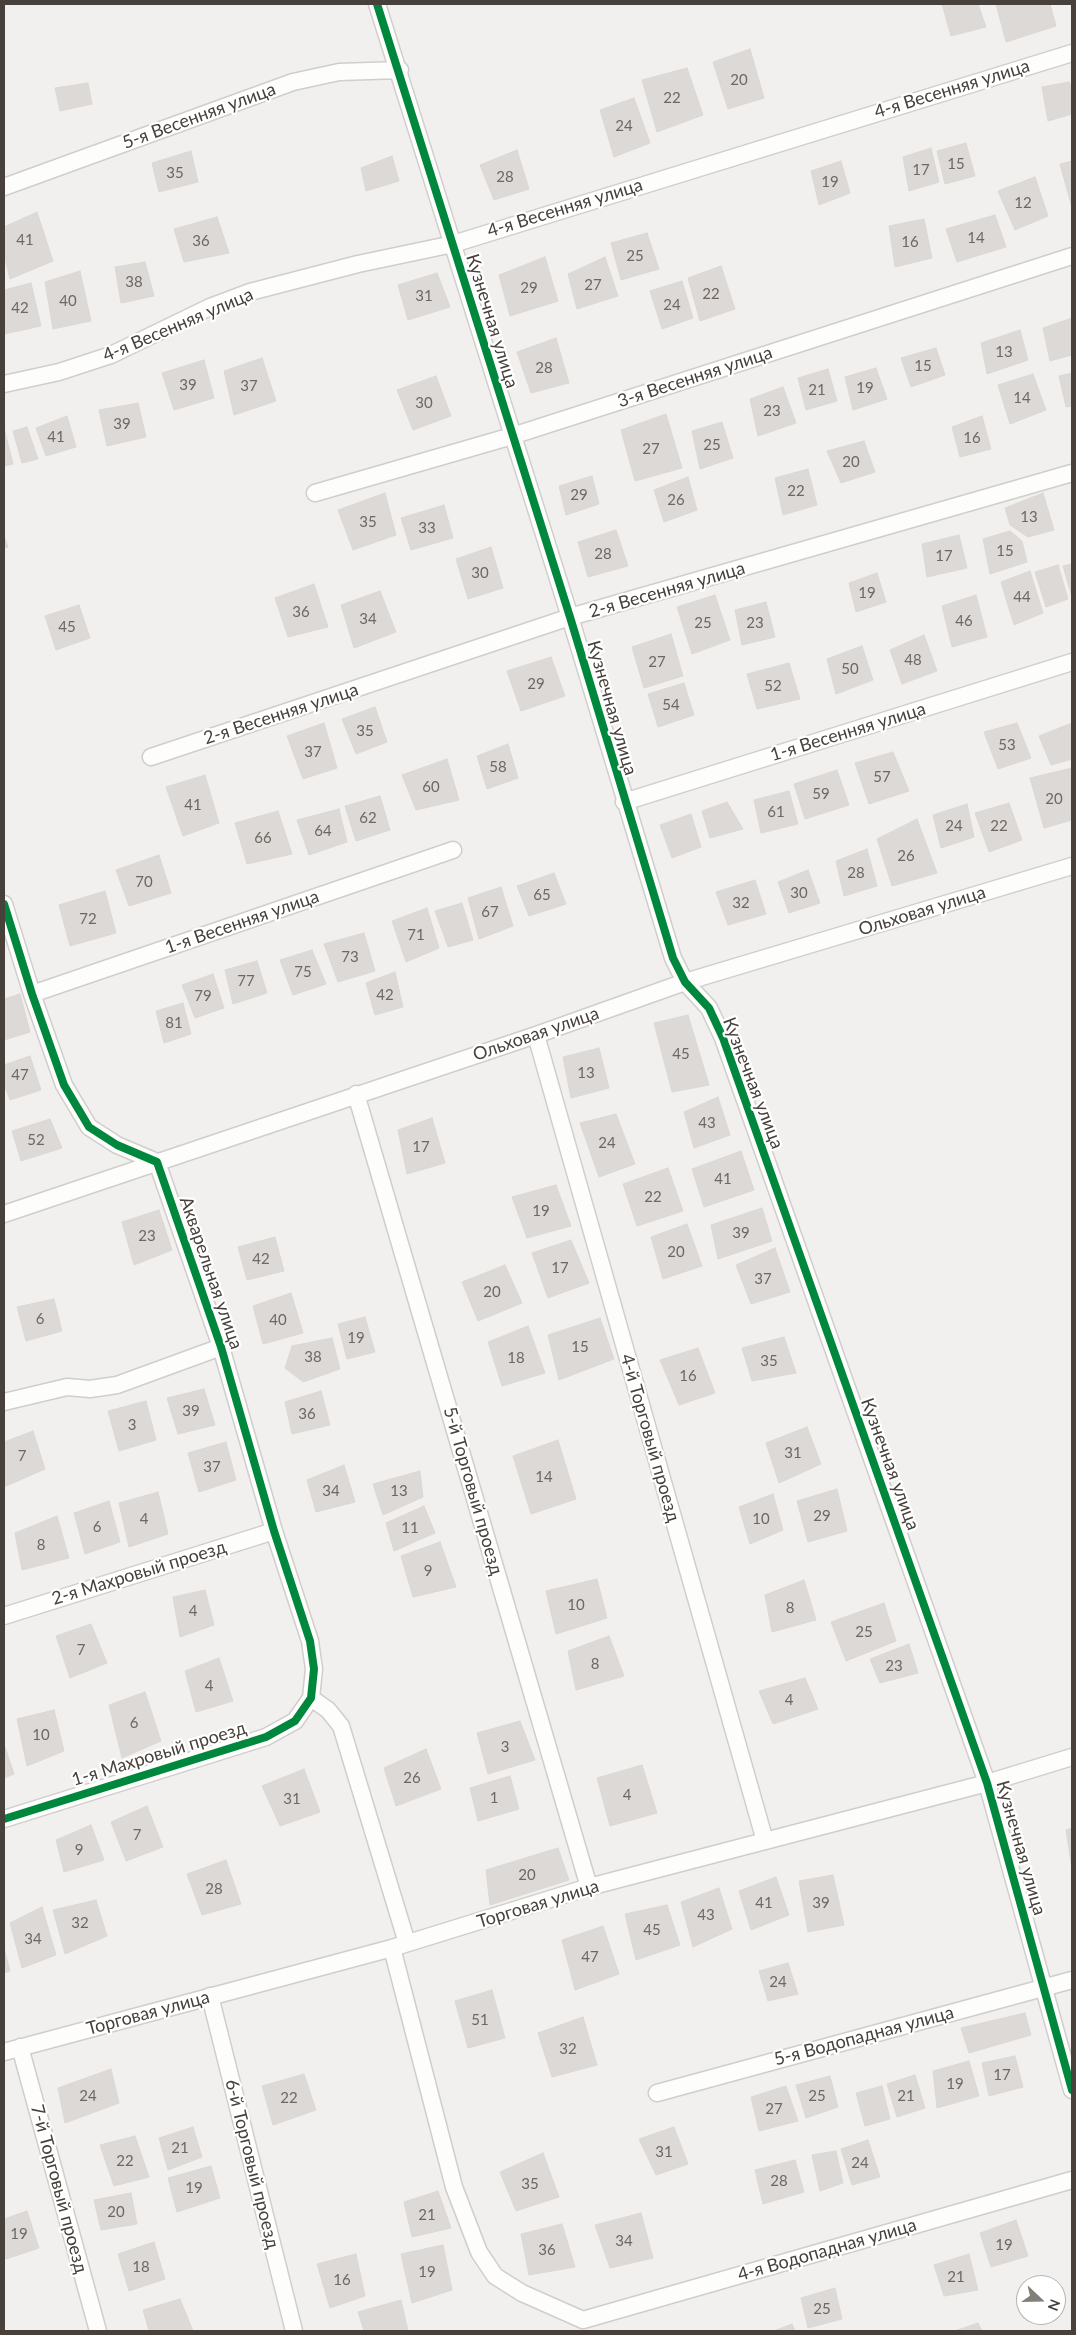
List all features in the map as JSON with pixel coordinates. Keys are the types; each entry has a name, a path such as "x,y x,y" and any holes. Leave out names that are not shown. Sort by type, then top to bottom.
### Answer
{"street":[{"name":"Кузнечная улица","path":"377,4 400,70 673,958 685,982 708,1008 723,1038 987,1782 1072,2090"},
{"name":"4-я Весенняя улица","path":"4,384 59,372 111,355 210,307 250,292 358,264 453,244 1072,52"},
{"name":"5-я Весенняя улица","path":"4,187 293,82 339,72 400,70"},
{"name":"3-я Весенняя улица","path":"315,493 512,436 1072,256"},
{"name":"2-я Весенняя улица","path":"151,757 570,618 1072,473"},
{"name":"1-я Весенняя улица","path":"624,802 1072,662"},
{"name":"1-я Весенняя улица","path":"32,994 453,850"},
{"name":"Ольховая улица","path":"4,1214 536,1035 685,982 1072,866"},
{"path":"4,904 32,994 64,1085 88,1127 117,1145 157,1162"},
{"name":"4-й Торговый проезд","path":"536,1035 765,1841"},
{"name":"5-й Торговый проезд","path":"356,1094 589,1887"},
{"name":"Акварельная улица","path":"157,1162 221,1347 274,1531 310,1641 314,1668 311,1698"},
{"path":"4,1402 67,1387 90,1389 117,1385 221,1347"},
{"name":"2-я Махровый проезд","path":"4,1616 274,1531"},
{"path":"311,1698 328,1710 341,1726 399,1946 454,2186 479,2252 495,2276 578,2326"},
{"name":"1-я Махровый проезд","path":"4,1818 266,1737 295,1721 311,1698"},
{"name":"Торговая улица","path":"4,2052 399,1946 589,1887 987,1782 1072,1757"},
{"name":"5-я Водопадная улица","path":"657,2093 1072,1980"},
{"name":"6-й Торговый проезд","path":"210,1996 294,2331"},
{"name":"7-й Торговый проезд","path":"20,2048 98,2331"},
{"name":"4-я Водопадная улица","path":"578,2326 1072,2180"}],"building":[{"path":"942,4 978,4 986,27 951,36"},
{"path":"996,4 1050,4 1056,26 1006,42"},
{"path":"750,49 764,98 728,109 713,62"},
{"path":"687,68 703,115 657,132 642,80"},
{"path":"1069,82 1072,89 1072,114 1048,121 1042,87"},
{"path":"88,83 92,104 60,111 55,88"},
{"path":"634,98 650,143 614,157 600,110"},
{"path":"966,143 975,176 945,184 937,151"},
{"path":"931,148 939,182 909,191 903,157"},
{"path":"517,150 529,189 494,200 480,165"},
{"path":"191,151 198,182 159,192 152,163"},
{"path":"392,156 399,181 366,191 361,168"},
{"path":"841,161 850,193 819,205 811,171"},
{"path":"1072,161 1072,204 1071,204 1060,164"},
{"path":"1035,177 1048,216 1015,230 998,191"},
{"path":"37,212 53,261 10,279 4,254 4,227"},
{"path":"995,215 1006,247 957,262 946,229"},
{"path":"217,217 229,253 184,262 174,229"},
{"path":"924,219 932,258 895,267 889,226"},
{"path":"647,233 659,269 621,280 611,243"},
{"path":"545,257 558,301 510,316 499,275"},
{"path":"605,257 618,296 577,309 568,274"},
{"path":"145,262 154,296 121,303 115,267"},
{"path":"721,266 735,309 700,321 688,278"},
{"path":"80,271 91,321 53,329 45,282"},
{"path":"437,273 450,307 408,320 398,285"},
{"path":"682,281 693,318 662,329 650,291"},
{"path":"31,283 41,326 4,334 4,290"},
{"path":"1072,318 1072,355 1050,361 1043,328"},
{"path":"1020,330 1028,360 987,374 981,343"},
{"path":"556,338 569,383 531,393 517,352"},
{"path":"936,348 945,375 911,387 901,358"},
{"path":"262,358 276,401 234,415 224,371"},
{"path":"204,360 214,398 174,410 162,373"},
{"path":"876,368 887,399 853,410 845,377"},
{"path":"828,369 837,401 806,410 798,378"},
{"path":"1072,373 1072,406 1066,407 1059,376"},
{"path":"1033,374 1046,410 1010,424 998,385"},
{"path":"436,376 451,416 413,430 397,390"},
{"path":"783,387 796,423 758,436 750,399"},
{"path":"138,403 146,437 107,446 99,410"},
{"path":"666,414 682,468 635,481 621,430"},
{"path":"67,416 76,447 46,456 36,428"},
{"path":"982,416 991,449 960,457 952,427"},
{"path":"722,422 733,458 700,469 692,431"},
{"path":"27,427 38,459 22,463 13,431"},
{"path":"4,428 13,464 4,466"},
{"path":"864,441 875,472 841,483 827,451"},
{"path":"808,469 817,505 783,515 775,478"},
{"path":"592,476 599,504 566,515 559,486"},
{"path":"688,477 697,510 664,522 654,490"},
{"path":"385,493 396,535 353,550 338,510"},
{"path":"1043,493 1054,530 1028,537 1010,525 1005,508"},
{"path":"444,505 453,538 411,550 401,518"},
{"path":"616,530 628,566 588,577 578,542"},
{"path":"1010,531 1022,541 1027,562 990,574 983,539"},
{"path":"959,535 967,568 927,577 922,544"},
{"path":"4,536 8,547 4,548"},
{"path":"491,547 503,588 468,599 456,559"},
{"path":"1072,564 1072,597 1063,566"},
{"path":"1058,565 1068,599 1046,607 1035,572"},
{"path":"1030,571 1043,613 1014,625 1001,582"},
{"path":"877,573 886,602 856,612 849,583"},
{"path":"314,584 328,627 288,637 275,598"},
{"path":"380,591 396,632 354,648 341,605"},
{"path":"715,595 730,640 692,654 677,607"},
{"path":"976,595 987,637 952,647 942,606"},
{"path":"766,602 775,637 742,645 735,610"},
{"path":"79,605 90,638 56,650 45,616"},
{"path":"671,634 683,676 644,688 632,647"},
{"path":"924,635 937,671 902,684 890,650"},
{"path":"862,646 873,680 836,694 827,659"},
{"path":"551,657 565,696 521,711 507,671"},
{"path":"789,663 800,699 757,709 747,674"},
{"path":"684,683 694,715 658,727 648,694"},
{"path":"375,707 387,742 356,754 342,719"},
{"path":"324,723 337,768 303,779 287,736"},
{"path":"1017,723 1031,758 998,769 984,732"},
{"path":"1072,723 1072,759 1051,765 1039,736"},
{"path":"508,744 518,778 487,789 477,756"},
{"path":"893,752 909,791 869,804 855,763"},
{"path":"447,759 459,800 416,810 402,775"},
{"path":"1072,768 1072,820 1044,828 1030,778"},
{"path":"837,770 849,805 805,819 794,784"},
{"path":"205,775 219,823 183,836 166,787"},
{"path":"789,791 798,824 761,833 754,800"},
{"path":"380,796 390,830 356,841 345,806"},
{"path":"727,802 743,829 710,838 702,811"},
{"path":"1009,803 1022,840 989,852 975,813"},
{"path":"967,804 974,837 941,848 933,815"},
{"path":"339,809 347,842 309,855 297,820"},
{"path":"278,811 292,854 247,864 235,823"},
{"path":"691,814 701,847 672,858 660,825"},
{"path":"917,819 937,873 892,886 877,839"},
{"path":"867,849 877,886 844,896 836,861"},
{"path":"159,855 171,893 129,906 116,870"},
{"path":"808,870 820,903 789,913 778,882"},
{"path":"554,873 566,904 529,916 517,886"},
{"path":"755,880 766,914 728,925 716,892"},
{"path":"501,887 513,926 479,939 468,898"},
{"path":"105,891 116,933 70,946 59,905"},
{"path":"462,903 473,940 448,947 435,911"},
{"path":"427,908 439,948 406,962 392,921"},
{"path":"364,933 375,971 338,982 324,944"},
{"path":"312,950 326,984 293,995 280,960"},
{"path":"257,961 267,993 233,1004 225,970"},
{"path":"395,972 403,1007 375,1015 366,983"},
{"path":"213,974 224,1008 195,1018 182,985"},
{"path":"20,994 30,1032 4,1040 4,999"},
{"path":"183,1003 191,1034 164,1043 156,1011"},
{"path":"688,1015 709,1085 672,1092 654,1023"},
{"path":"599,1048 609,1088 571,1098 563,1057"},
{"path":"30,1056 41,1090 10,1100 4,1084 4,1065"},
{"path":"718,1097 730,1135 694,1148 684,1112"},
{"path":"616,1114 635,1164 599,1177 580,1123"},
{"path":"432,1118 445,1163 407,1174 398,1130"},
{"path":"50,1119 62,1148 21,1161 12,1131"},
{"path":"741,1151 754,1190 704,1207 692,1169"},
{"path":"668,1168 683,1211 637,1226 623,1184"},
{"path":"556,1185 571,1226 527,1238 512,1197"},
{"path":"762,1208 772,1241 718,1259 711,1225"},
{"path":"159,1210 172,1250 134,1265 122,1222"},
{"path":"687,1224 702,1266 663,1279 651,1237"},
{"path":"275,1237 284,1271 247,1280 238,1247"},
{"path":"571,1240 589,1283 548,1298 532,1253"},
{"path":"775,1248 790,1292 751,1304 736,1265"},
{"path":"505,1265 522,1303 478,1321 462,1282"},
{"path":"291,1293 303,1333 263,1344 253,1306"},
{"path":"54,1299 62,1331 26,1341 17,1307"},
{"path":"365,1317 375,1352 347,1359 338,1324"},
{"path":"600,1318 614,1359 559,1380 548,1335"},
{"path":"528,1326 545,1373 502,1386 488,1342"},
{"path":"784,1337 796,1373 752,1381 742,1348"},
{"path":"332,1338 340,1369 303,1382 285,1368 292,1346"},
{"path":"698,1348 715,1393 679,1405 660,1360"},
{"path":"204,1389 215,1425 178,1434 167,1398"},
{"path":"321,1391 330,1425 292,1434 285,1402"},
{"path":"146,1401 156,1440 119,1451 108,1411"},
{"path":"807,1427 821,1464 779,1483 766,1443"},
{"path":"33,1431 45,1469 4,1487 4,1442"},
{"path":"558,1440 576,1499 531,1514 513,1456"},
{"path":"226,1442 236,1480 199,1492 188,1453"},
{"path":"344,1465 355,1502 316,1512 307,1480"},
{"path":"420,1471 423,1497 383,1515 373,1484"},
{"path":"837,1489 847,1531 808,1542 797,1501"},
{"path":"158,1492 168,1534 129,1547 119,1503"},
{"path":"773,1494 783,1530 750,1544 739,1507"},
{"path":"109,1501 120,1542 85,1554 74,1513"},
{"path":"424,1506 435,1533 394,1551 386,1523"},
{"path":"57,1516 69,1558 22,1570 15,1533"},
{"path":"440,1542 456,1587 413,1597 401,1556"},
{"path":"597,1579 607,1618 556,1634 546,1591"},
{"path":"804,1580 816,1620 772,1632 765,1595"},
{"path":"205,1590 214,1625 180,1637 173,1597"},
{"path":"884,1603 896,1641 846,1661 831,1622"},
{"path":"91,1624 107,1663 70,1678 56,1636"},
{"path":"609,1636 624,1676 576,1690 568,1651"},
{"path":"909,1644 918,1673 880,1683 870,1659"},
{"path":"219,1658 233,1701 196,1712 185,1671"},
{"path":"805,1678 818,1709 773,1724 759,1691"},
{"path":"145,1692 161,1741 122,1758 109,1705"},
{"path":"54,1710 64,1751 27,1766 17,1719"},
{"path":"520,1721 535,1760 488,1774 477,1733"},
{"path":"4,1744 14,1774 4,1778"},
{"path":"426,1749 441,1789 396,1806 384,1768"},
{"path":"642,1765 657,1813 610,1826 597,1778"},
{"path":"304,1769 320,1812 280,1826 262,1786"},
{"path":"510,1776 519,1809 478,1821 470,1788"},
{"path":"147,1806 163,1847 126,1861 111,1822"},
{"path":"91,1825 104,1860 64,1872 56,1840"},
{"path":"1072,1828 1072,1869 1066,1830"},
{"path":"558,1848 569,1880 490,1905 486,1870"},
{"path":"226,1860 241,1904 202,1915 187,1874"},
{"path":"833,1875 844,1925 808,1932 799,1881"},
{"path":"776,1877 789,1915 751,1930 739,1891"},
{"path":"719,1888 732,1929 693,1947 681,1902"},
{"path":"96,1900 107,1936 65,1954 53,1910"},
{"path":"667,1905 680,1945 636,1960 625,1914"},
{"path":"42,1907 56,1955 22,1968 10,1923"},
{"path":"603,1926 619,1974 575,1990 562,1940"},
{"path":"4,1948 10,1971 4,1973"},
{"path":"788,1963 798,1994 768,2001 759,1971"},
{"path":"492,1990 505,2038 468,2048 455,2001"},
{"path":"1025,2013 1031,2035 969,2053 961,2028"},
{"path":"583,2017 597,2065 552,2077 538,2033"},
{"path":"1015,2056 1023,2087 989,2096 982,2063"},
{"path":"969,2061 979,2096 937,2108 933,2071"},
{"path":"111,2069 119,2103 65,2123 58,2088"},
{"path":"304,2074 316,2110 273,2125 262,2086"},
{"path":"915,2075 925,2108 897,2117 887,2084"},
{"path":"830,2076 838,2107 806,2118 796,2085"},
{"path":"786,2086 798,2121 759,2131 751,2097"},
{"path":"882,2086 890,2119 865,2126 856,2093"},
{"path":"193,2127 202,2157 168,2170 159,2138"},
{"path":"674,2127 688,2164 656,2175 639,2139"},
{"path":"135,2136 149,2177 114,2186 100,2145"},
{"path":"868,2140 880,2177 852,2185 841,2149"},
{"path":"836,2151 843,2183 820,2191 812,2155"},
{"path":"543,2153 559,2197 516,2211 500,2172"},
{"path":"795,2160 804,2192 763,2204 755,2170"},
{"path":"211,2166 220,2198 177,2212 168,2178"},
{"path":"438,2191 451,2228 412,2237 404,2202"},
{"path":"131,2193 137,2224 101,2230 94,2200"},
{"path":"27,2211 39,2248 6,2259 4,2255 4,2219"},
{"path":"641,2213 653,2258 610,2268 595,2225"},
{"path":"1016,2220 1028,2256 991,2267 980,2233"},
{"path":"562,2224 575,2267 529,2275 521,2234"},
{"path":"154,2242 165,2279 129,2291 118,2254"},
{"path":"443,2245 452,2290 412,2303 401,2254"},
{"path":"356,2254 365,2296 330,2308 317,2264"},
{"path":"969,2254 978,2290 944,2296 934,2265"},
{"path":"835,2288 842,2319 808,2328 801,2298"},
{"path":"180,2299 193,2331 149,2331 143,2310"},
{"path":"401,2300 408,2331 364,2331 358,2312"},
{"path":"978,2323 982,2331 955,2331"},
{"path":"792,2324 795,2331 774,2331"}],"cycle path":[{"path":"377,4 570,617 673,958 685,982 709,1008 723,1038 987,1783 1072,2090"},
{"path":"4,904 32,994 64,1085 89,1127 117,1145 157,1162 221,1347 274,1531 310,1641 314,1669 311,1698 295,1721 266,1737 4,1819"}]}
